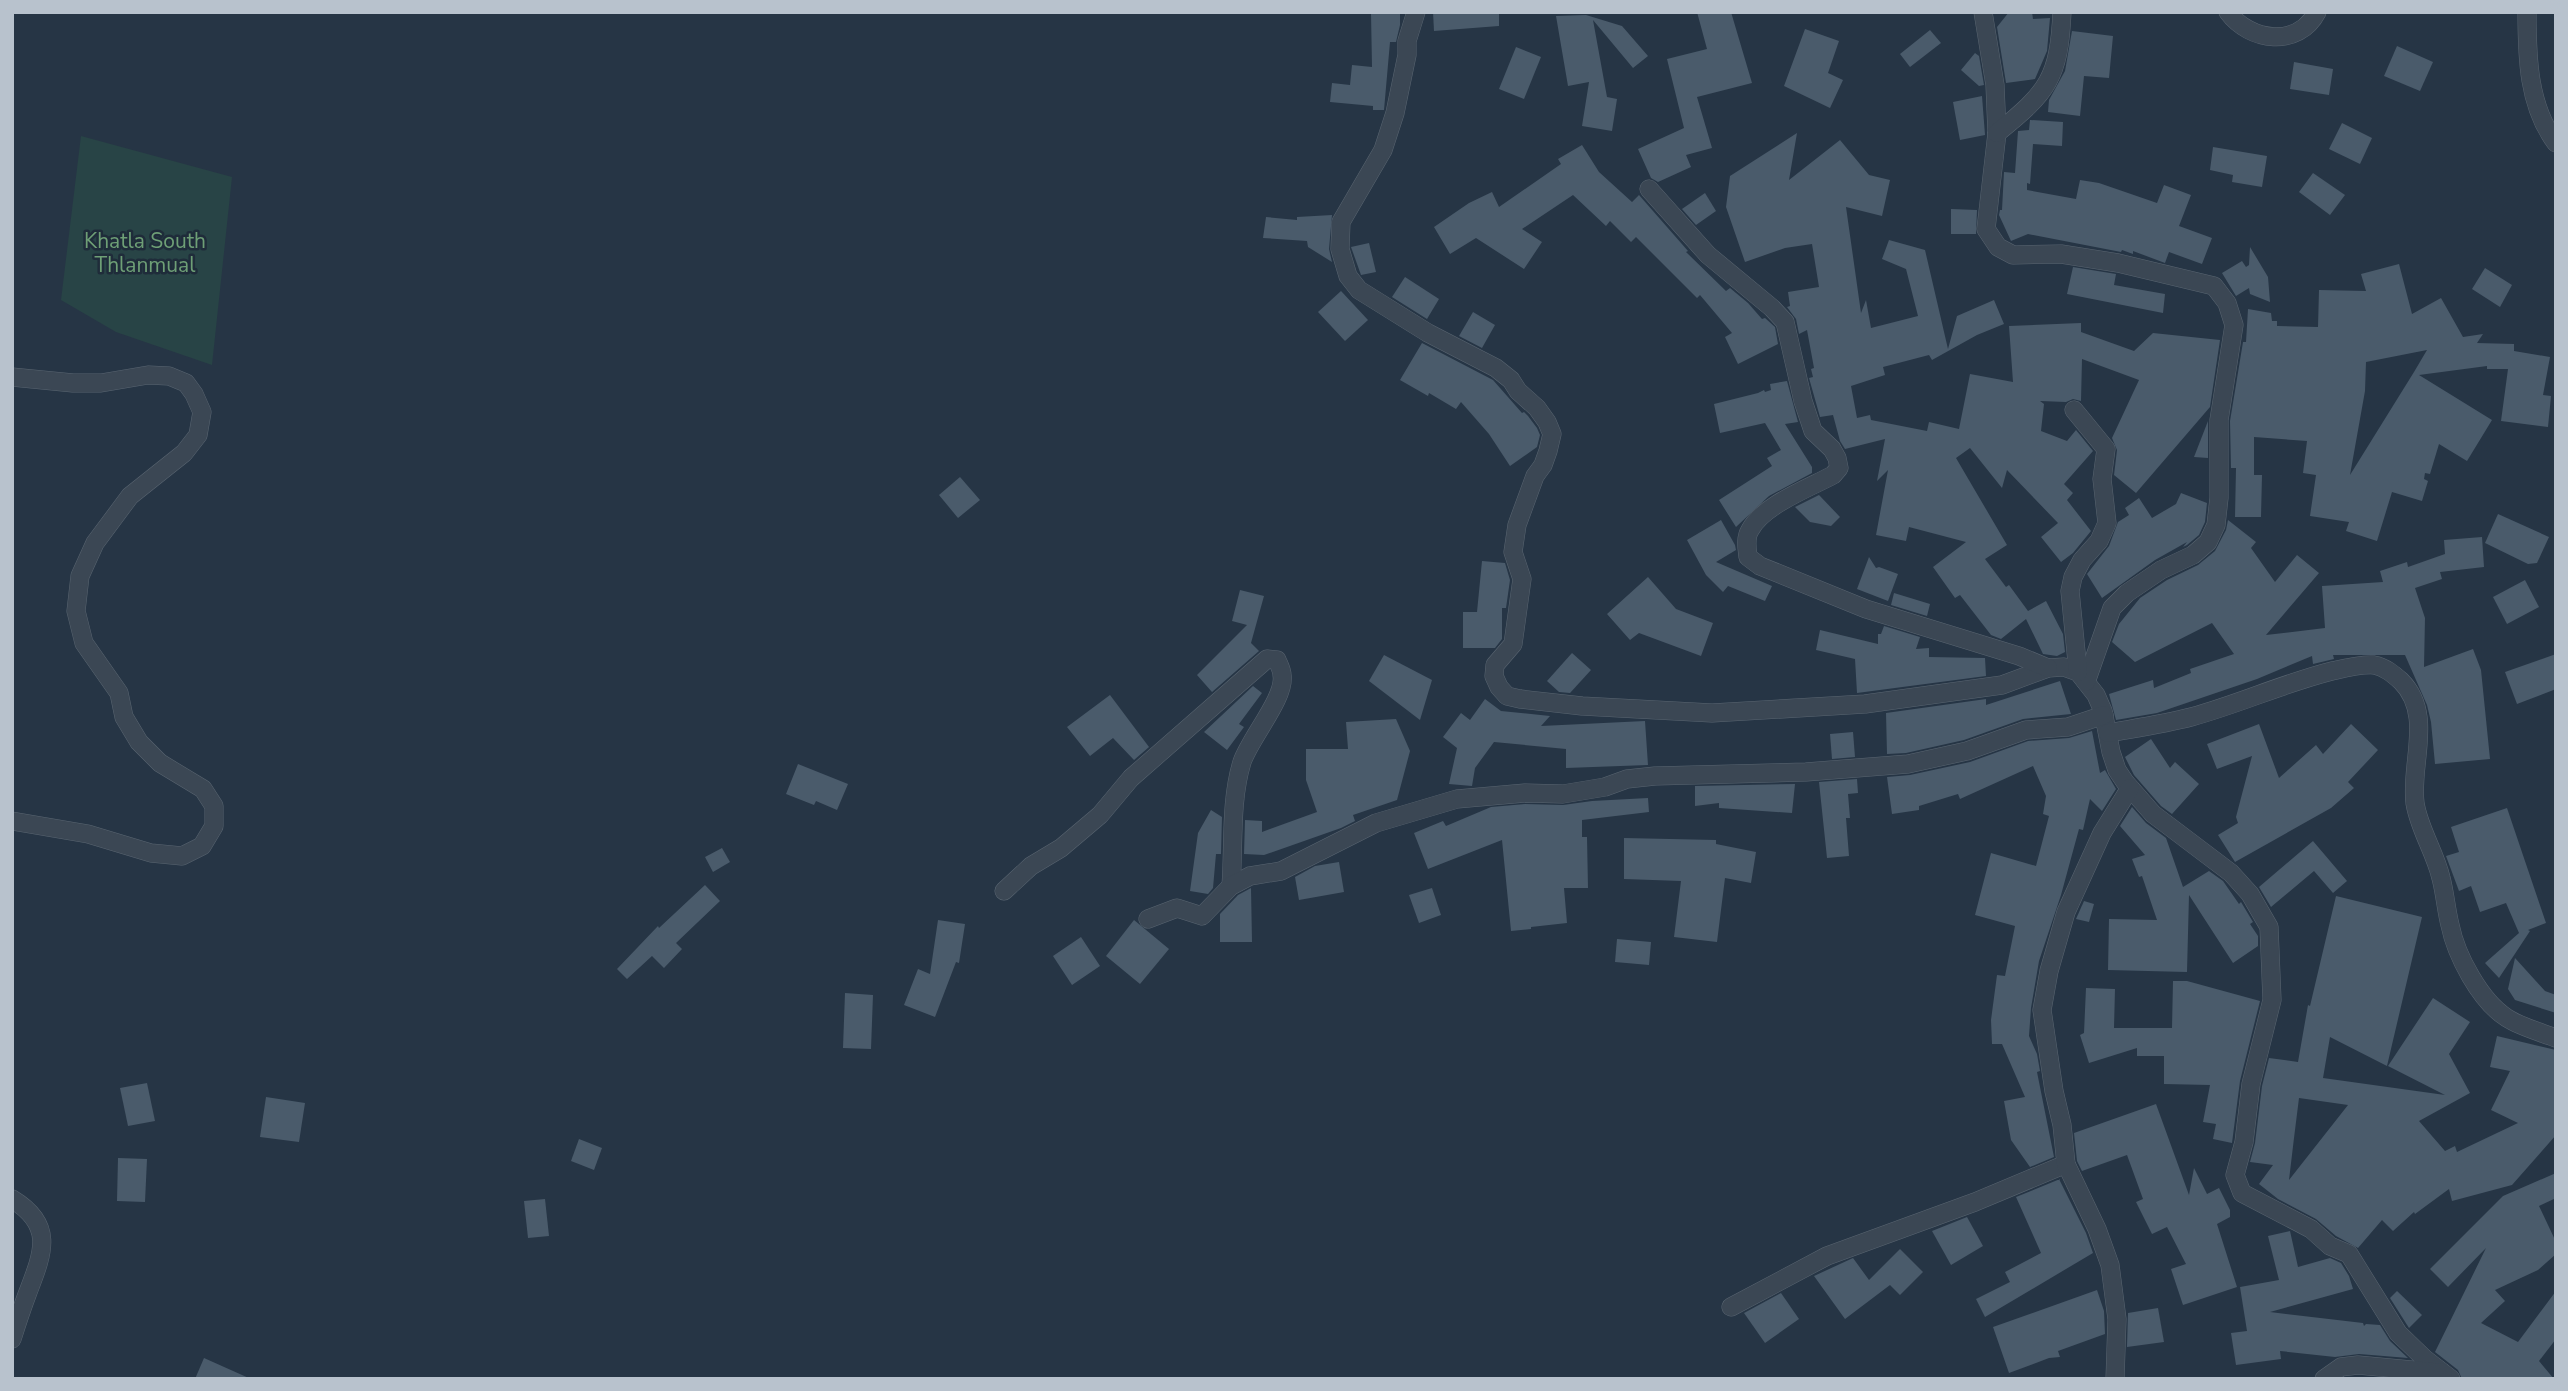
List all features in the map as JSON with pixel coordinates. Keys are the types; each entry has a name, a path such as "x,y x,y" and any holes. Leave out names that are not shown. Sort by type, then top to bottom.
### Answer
{"street":[{"path":"1416,12 1406,41 1406,55 1395,113 1384,150 1340,222 1340,248 1348,276 1359,289 1428,333 1496,369 1511,380 1518,391 1537,408 1552,434 1546,458 1535,476 1517,525 1513,552 1522,579 1513,643 1495,665 1494,676 1499,687 1507,696 1533,701 1644,711 1712,713 1865,704 1970,691 2002,685 2048,668 2064,667 2082,677 2096,695 2117,770 2130,788 2153,814 2231,873 2250,894 2269,927 2272,1000 2251,1084 2244,1142 2235,1175 2242,1193 2311,1229 2330,1246 2349,1254 2398,1333 2425,1359 2449,1376"},
{"path":"1983,12 1996,85 1997,133 1986,229 1998,247 2013,255 2061,254 2119,263 2214,286 2227,303 2234,325 2220,420 2216,525 2208,542 2193,555 2161,570 2127,593 2112,608 2082,677"},
{"path":"1997,133 2028,109 2050,78 2060,47 2062,12"},
{"path":"2228,12 2238,25 2260,35 2288,37 2309,26 2317,12"},
{"path":"2527,12 2529,68 2537,107 2556,143"},
{"path":"1649,188 1708,255 1785,322 1803,401 1813,431 1837,458 1839,468 1833,475 1768,510 1749,530 1746,543 1748,557 1760,566 1866,609 2018,656 2048,668"},
{"path":"12,377 87,383 148,375 169,376 186,383 194,394 202,412 198,435 184,453 130,496 95,543 80,576 76,611 84,643 118,693 124,718 139,742 160,763 203,789 214,806 214,826 202,846 181,856 151,853 88,834 12,821"},
{"path":"2074,410 2106,449 2102,479 2107,523 2099,541 2077,568 2070,591 2082,677"},
{"path":"1004,891 1031,866 1061,848 1100,816 1131,778 1266,659 1277,660 1283,677 1279,697 1254,736 1237,782 1231,886"},
{"path":"1148,919 1177,908 1202,916 1231,886 1250,876 1281,871 1376,823 1457,799 1525,793 1563,794 1605,787 1627,779 1655,776 1806,772 1908,764 1967,751 2025,730 2192,717 2307,677 2374,665 2390,671 2407,687 2416,706 2420,731 2414,783 2416,805 2442,879 2450,927 2457,949 2472,978 2490,1003 2507,1018 2556,1038"},
{"path":"2115,1379 2117,1319 2109,1265 2097,1229 2066,1164 2042,1010 2049,971 2066,912 2102,833 2130,788"},
{"path":"1731,1307 1827,1256 1975,1202 2066,1164"},
{"path":"12,1199 26,1207 35,1217 42,1233 42,1254 12,1339"},
{"path":"2324,1379 2341,1367 2358,1365 2449,1376"}],"green space":[{"name":"Khatla South Thlanmual","path":"81,136 232,177 212,365 116,332 61,300"}],"building":[{"path":"1400,12 1396,42 1390,42 1384,110 1373,110 1373,106 1330,102 1332,83 1350,85 1352,65 1372,67 1371,13"},
{"path":"1433,12 1499,12 1499,26 1434,31"},
{"path":"1697,12 1731,12 1752,83 1697,97 1712,148 1686,155 1691,167 1658,182 1651,178 1638,149 1684,128 1667,59 1707,49"},
{"path":"2009,12 2032,12 2033,19 2050,18 2047,51 2035,79 2006,83 1997,27"},
{"path":"1586,15 1622,26 1648,56 1633,68 1593,20 1607,97 1617,99 1612,131 1582,126 1589,82 1568,86 1556,16"},
{"path":"1805,29 1839,41 1828,73 1843,80 1830,108 1784,86"},
{"path":"1930,30 1941,43 1910,67 1900,54"},
{"path":"2072,31 2113,36 2109,78 2084,76 2080,116 2048,112 2049,100 2065,71"},
{"path":"2397,46 2433,62 2420,91 2384,76"},
{"path":"1516,47 1541,57 1524,99 1499,89"},
{"path":"1975,53 1979,56 1984,85 1979,86 1961,70"},
{"path":"2294,62 2333,69 2329,95 2290,89"},
{"path":"1982,96 1985,135 1960,140 1953,102"},
{"path":"2030,120 2063,122 2062,146 2033,144 2030,184 2027,183 2027,190 2076,199 2080,180 2099,183 2157,203 2164,185 2191,195 2179,226 2212,238 2202,264 2169,252 2165,263 2133,251 2133,254 2028,234 2011,241 1999,215 2002,210 2004,172 2015,173 2018,131 2029,130"},
{"path":"2342,123 2372,138 2360,164 2329,149"},
{"path":"1797,133 1789,180 1840,140 1869,175 1890,180 1882,216 1846,207 1861,313 1866,300 1871,328 1918,316 1906,269 1882,259 1889,240 1925,250 1948,349 1957,316 1994,300 2004,324 1977,335 1932,360 1929,355 1883,367 1885,375 1851,386 1857,418 1870,415 1871,420 1927,431 1929,422 1959,429 1970,374 2013,382 2009,326 2081,323 2081,332 2134,351 2153,333 2220,340 2210,407 2136,493 2114,475 2117,450 2112,438 2139,380 2082,359 2081,401 2040,401 2044,404 2041,431 2067,441 2076,430 2093,451 2064,484 2073,493 2067,500 2091,531 2073,553 2061,562 2041,537 2058,523 2007,470 2002,488 1970,448 1956,458 2007,545 1985,559 2028,611 2046,601 2063,634 2065,652 2057,656 2043,654 2026,619 2001,639 1991,635 1960,595 1955,598 1933,567 1966,542 1909,527 1906,541 1876,535 1888,470 1877,481 1885,439 1845,449 1833,415 1820,417 1809,378 1813,377 1811,369 1814,368 1807,330 1799,334 1796,319 1787,307 1790,306 1788,292 1819,287 1812,244 1785,248 1745,262 1726,207 1730,176"},
{"path":"1582,145 1599,172 1632,202 1639,195 1688,251 1686,252 1726,291 1730,288 1762,319 1765,318 1775,327 1778,344 1738,364 1725,337 1732,333 1700,295 1697,298 1636,237 1631,242 1610,221 1606,226 1573,195 1522,229 1542,242 1524,269 1476,238 1450,254 1434,227 1469,203 1492,192 1499,207 1561,164 1558,159"},
{"path":"2213,147 2267,156 2262,187 2232,182 2233,175 2210,170"},
{"path":"2313,173 2345,195 2330,215 2299,192"},
{"path":"1705,193 1716,211 1696,225 1682,209"},
{"path":"1951,209 1977,210 1976,234 1951,234"},
{"path":"1332,215 1329,249 1332,262 1308,247 1307,241 1263,238 1266,217 1297,220 1297,217"},
{"path":"1369,243 1376,272 1361,275 1351,247"},
{"path":"2250,247 2268,277 2270,302 2250,294 2249,288 2236,296 2222,273 2242,261 2246,267 2249,265"},
{"path":"2399,264 2412,314 2441,298 2463,337 2483,334 2477,343 2514,344 2514,351 2550,357 2543,395 2551,396 2548,427 2501,421 2508,369 2487,369 2487,366 2419,375 2492,420 2467,461 2439,444 2430,474 2425,473 2424,479 2428,481 2422,501 2392,492 2377,541 2346,531 2349,522 2310,516 2316,475 2303,473 2307,441 2254,437 2254,475 2262,475 2261,517 2235,517 2236,468 2231,468 2230,421 2243,342 2246,342 2248,309 2271,313 2272,321 2277,321 2277,326 2318,327 2319,290 2366,291 2361,274","holes":["2427,350 2350,475 2365,391 2366,362"]},
{"path":"2073,267 2116,274 2114,285 2165,294 2163,313 2067,294"},
{"path":"2485,268 2512,285 2500,307 2472,289"},
{"path":"1405,277 1439,299 1427,319 1392,297"},
{"path":"1341,291 1368,320 1345,341 1318,312"},
{"path":"1473,312 1495,325 1482,348 1459,336"},
{"path":"1422,343 1493,380 1537,428 1540,435 1537,447 1510,466 1489,434 1461,402 1456,409 1400,380"},
{"path":"1787,381 1798,422 1785,424 1812,467 1812,473 1769,496 1736,527 1719,500 1772,466 1767,458 1781,450 1765,423 1720,433 1714,404 1764,390 1765,392 1771,390 1770,384"},
{"path":"2208,421 2208,458 2194,457"},
{"path":"960,477 980,500 958,518 939,495"},
{"path":"2181,493 2207,503 2205,522 2199,535 2187,545 2183,547 2187,542 2155,560 2102,598 2087,574 2109,546 2118,522 2129,515 2125,508 2139,498 2152,518 2176,504"},
{"path":"1819,495 1840,517 1831,526 1810,522 1795,507"},
{"path":"2498,514 2549,537 2537,563 2528,564 2485,543"},
{"path":"1721,520 1736,550 1716,562 1772,586 1765,601 1728,586 1723,592 1706,575 1687,540"},
{"path":"2228,520 2256,542 2251,548 2275,582 2297,555 2319,573 2266,635 2325,628 2322,586 2383,582 2380,571 2407,562 2408,567 2445,554 2444,540 2482,537 2484,567 2440,572 2442,579 2415,588 2425,618 2424,667 2473,649 2481,670 2490,759 2435,764 2427,705 2405,655 2333,655 2334,659 2313,664 2312,656 2257,679 2157,713 2116,720 2109,694 2153,680 2154,688 2191,673 2190,669 2234,654 2212,623 2135,662 2112,642 2119,624 2140,598 2167,580 2198,565 2215,551"},
{"path":"1869,557 1876,568 1898,574 1888,601 1857,589"},
{"path":"1482,561 1505,563 1510,580 1506,608 1502,608 1502,639 1495,648 1463,648 1463,612 1477,612"},
{"path":"1648,577 1676,609 1713,623 1701,656 1639,633 1630,640 1607,614"},
{"path":"2525,580 2539,607 2507,624 2493,597"},
{"path":"1240,590 1264,596 1251,643 1259,651 1212,692 1197,675 1247,625 1232,621"},
{"path":"1894,593 1930,604 1927,616 1891,605"},
{"path":"1884,626 1920,637 1916,649 1929,648 1929,657 1985,658 1986,676 1857,693 1855,659 1816,650 1820,630 1878,644 1878,634 1881,634"},
{"path":"1572,653 1591,670 1570,693 1559,692 1547,681"},
{"path":"2556,654 2556,689 2517,704 2505,672"},
{"path":"1384,655 1432,680 1420,720 1369,681"},
{"path":"2060,681 2071,714 2023,719 1964,740 1906,753 1887,754 1886,713 1986,699 1986,705"},
{"path":"1253,686 1262,693 1239,724 1244,727 1227,750 1204,732"},
{"path":"1110,695 1149,747 1134,760 1113,738 1090,756 1067,727"},
{"path":"1485,699 1501,711 1550,716 1541,726 1645,721 1648,765 1566,768 1566,749 1494,742 1475,768 1472,786 1449,784 1457,748 1443,737 1461,713 1470,720"},
{"path":"1396,719 1410,751 1397,800 1353,815 1355,821 1341,828 1264,855 1244,854 1245,820 1262,821 1262,832 1317,812 1306,780 1306,749 1348,749 1346,722"},
{"path":"2259,724 2279,778 2316,745 2323,754 2351,724 2378,750 2348,782 2354,788 2331,808 2235,862 2218,835 2238,823 2236,817 2252,756 2217,769 2207,744"},
{"path":"2092,731 2100,773 2105,770 2116,789 2102,811 2090,799 2083,830 2079,829 2039,961 2029,1036 2037,1054 2040,1071 2037,1072 2054,1157 2030,1167 2011,1140 2004,1101 2025,1097 2002,1044 1992,1044 1991,1020 1997,975 2005,976 2015,926 1975,915 1991,853 2036,866 2049,816 2043,814 2046,796 2033,766 1960,799 1958,794 1919,806 1919,810 1892,814 1887,777 1910,775 1970,762 2028,741 2069,738"},
{"path":"1853,732 1855,757 1832,759 1830,734"},
{"path":"2151,739 2170,768 2175,762 2199,784 2172,814 2161,806 2134,775 2125,757"},
{"path":"798,764 848,784 837,810 816,801 814,805 786,794"},
{"path":"1857,779 1858,793 1848,794 1850,818 1846,818 1849,856 1827,858 1819,782"},
{"path":"1795,784 1792,813 1719,808 1719,803 1695,806 1695,786"},
{"path":"1648,798 1649,812 1582,820 1582,837 1587,837 1588,888 1564,888 1567,923 1531,929 1511,931 1502,840 1428,869 1414,833 1443,821 1446,826 1491,807 1563,805"},
{"path":"2132,807 2146,823 2166,838 2183,887 2209,871 2223,881 2239,904 2241,902 2253,922 2250,924 2258,936 2258,946 2233,963 2189,895 2187,972 2108,970 2109,919 2157,920 2142,876 2139,877 2132,859 2145,855 2120,826"},
{"path":"2507,808 2546,923 2528,930 2530,931 2499,978 2485,963 2519,933 2506,903 2480,912 2471,886 2459,891 2446,856 2459,852 2451,827"},
{"path":"1211,810 1222,817 1221,854 1216,854 1213,888 1208,894 1190,891 1198,833"},
{"path":"1624,838 1716,840 1716,844 1756,852 1751,883 1725,878 1717,942 1674,937 1681,881 1624,879"},
{"path":"2313,841 2347,881 2333,893 2314,871 2271,907 2259,887"},
{"path":"722,848 730,862 713,872 705,857"},
{"path":"1339,862 1344,892 1299,900 1295,877 1315,866"},
{"path":"705,885 720,901 676,943 682,949 664,968 652,956 627,979 617,969 658,926 659,928"},
{"path":"1251,888 1252,942 1220,942 1220,914 1238,895"},
{"path":"1432,888 1441,915 1419,923 1409,895"},
{"path":"2336,896 2422,917 2387,1066 2330,1037 2323,1078 2445,1095 2388,1066 2433,998 2470,1022 2449,1054 2470,1093 2419,1121 2445,1151 2455,1146 2457,1152 2518,1123 2491,1110 2510,1071 2490,1067 2497,1036 2556,1050 2556,1135 2512,1185 2452,1201 2449,1189 2415,1214 2414,1212 2393,1231 2382,1220 2358,1248 2336,1236 2316,1219 2278,1199 2259,1184 2273,1165 2250,1162 2269,1058 2298,1062 2308,1005 2310,1006","holes":["2299,1098 2348,1105 2289,1180"]},
{"path":"2084,901 2094,904 2089,922 2076,919"},
{"path":"938,920 965,924 959,963 956,962 935,1017 904,1005 918,969 930,974"},
{"path":"1134,920 1169,949 1140,984 1106,956"},
{"path":"1081,937 1100,966 1072,985 1053,956"},
{"path":"1617,939 1651,942 1649,965 1615,962"},
{"path":"2515,958 2545,991 2556,995 2556,1013 2515,1000 2508,989"},
{"path":"2173,981 2187,981 2260,1001 2240,1081 2232,1143 2213,1139 2216,1124 2203,1122 2210,1085 2164,1084 2164,1056 2137,1056 2137,1048 2089,1063 2080,1035 2084,1033 2086,988 2115,989 2114,1028 2172,1028"},
{"path":"845,993 873,995 871,1049 843,1048"},
{"path":"147,1083 155,1121 128,1126 120,1088"},
{"path":"266,1097 305,1103 299,1142 260,1137"},
{"path":"2156,1104 2189,1195 2194,1168 2207,1194 2219,1188 2230,1210 2230,1217 2217,1224 2237,1287 2183,1305 2171,1269 2186,1264 2167,1227 2152,1234 2136,1202 2143,1199 2127,1155 2082,1171 2077,1161 2074,1133"},
{"path":"579,1139 602,1148 594,1170 571,1161"},
{"path":"118,1158 147,1159 145,1202 117,1201"},
{"path":"2556,1173 2556,1198 2539,1206 2556,1242 2556,1254 2538,1270 2495,1290 2505,1301 2481,1323 2518,1342 2556,1291 2556,1339 2539,1361 2554,1379 2462,1379 2458,1370 2435,1352 2486,1248 2448,1287 2430,1269 2503,1196"},
{"path":"2059,1179 2093,1253 1985,1317 1976,1299 2010,1282 2005,1272 2041,1253 2016,1197"},
{"path":"545,1199 549,1236 528,1238 524,1201"},
{"path":"1967,1217 1983,1246 1951,1265 1932,1231"},
{"path":"2290,1231 2298,1267 2330,1258 2341,1263 2353,1289 2270,1312 2363,1323 2364,1326 2380,1325 2390,1341 2408,1358 2359,1354 2335,1357 2280,1351 2281,1359 2236,1365 2231,1333 2247,1331 2240,1287 2279,1280 2268,1236"},
{"path":"1900,1249 1923,1272 1900,1295 1890,1285 1845,1319 1814,1276 1853,1258 1869,1280"},
{"path":"2097,1290 2104,1311 2105,1334 2058,1351 2060,1357 2049,1358 2009,1373 1993,1327"},
{"path":"2397,1291 2422,1315 2409,1328 2390,1298"},
{"path":"1781,1293 1799,1319 1765,1343 1744,1313"},
{"path":"2158,1308 2164,1342 2127,1347 2128,1313"},
{"path":"204,1358 251,1379 195,1379"}]}
